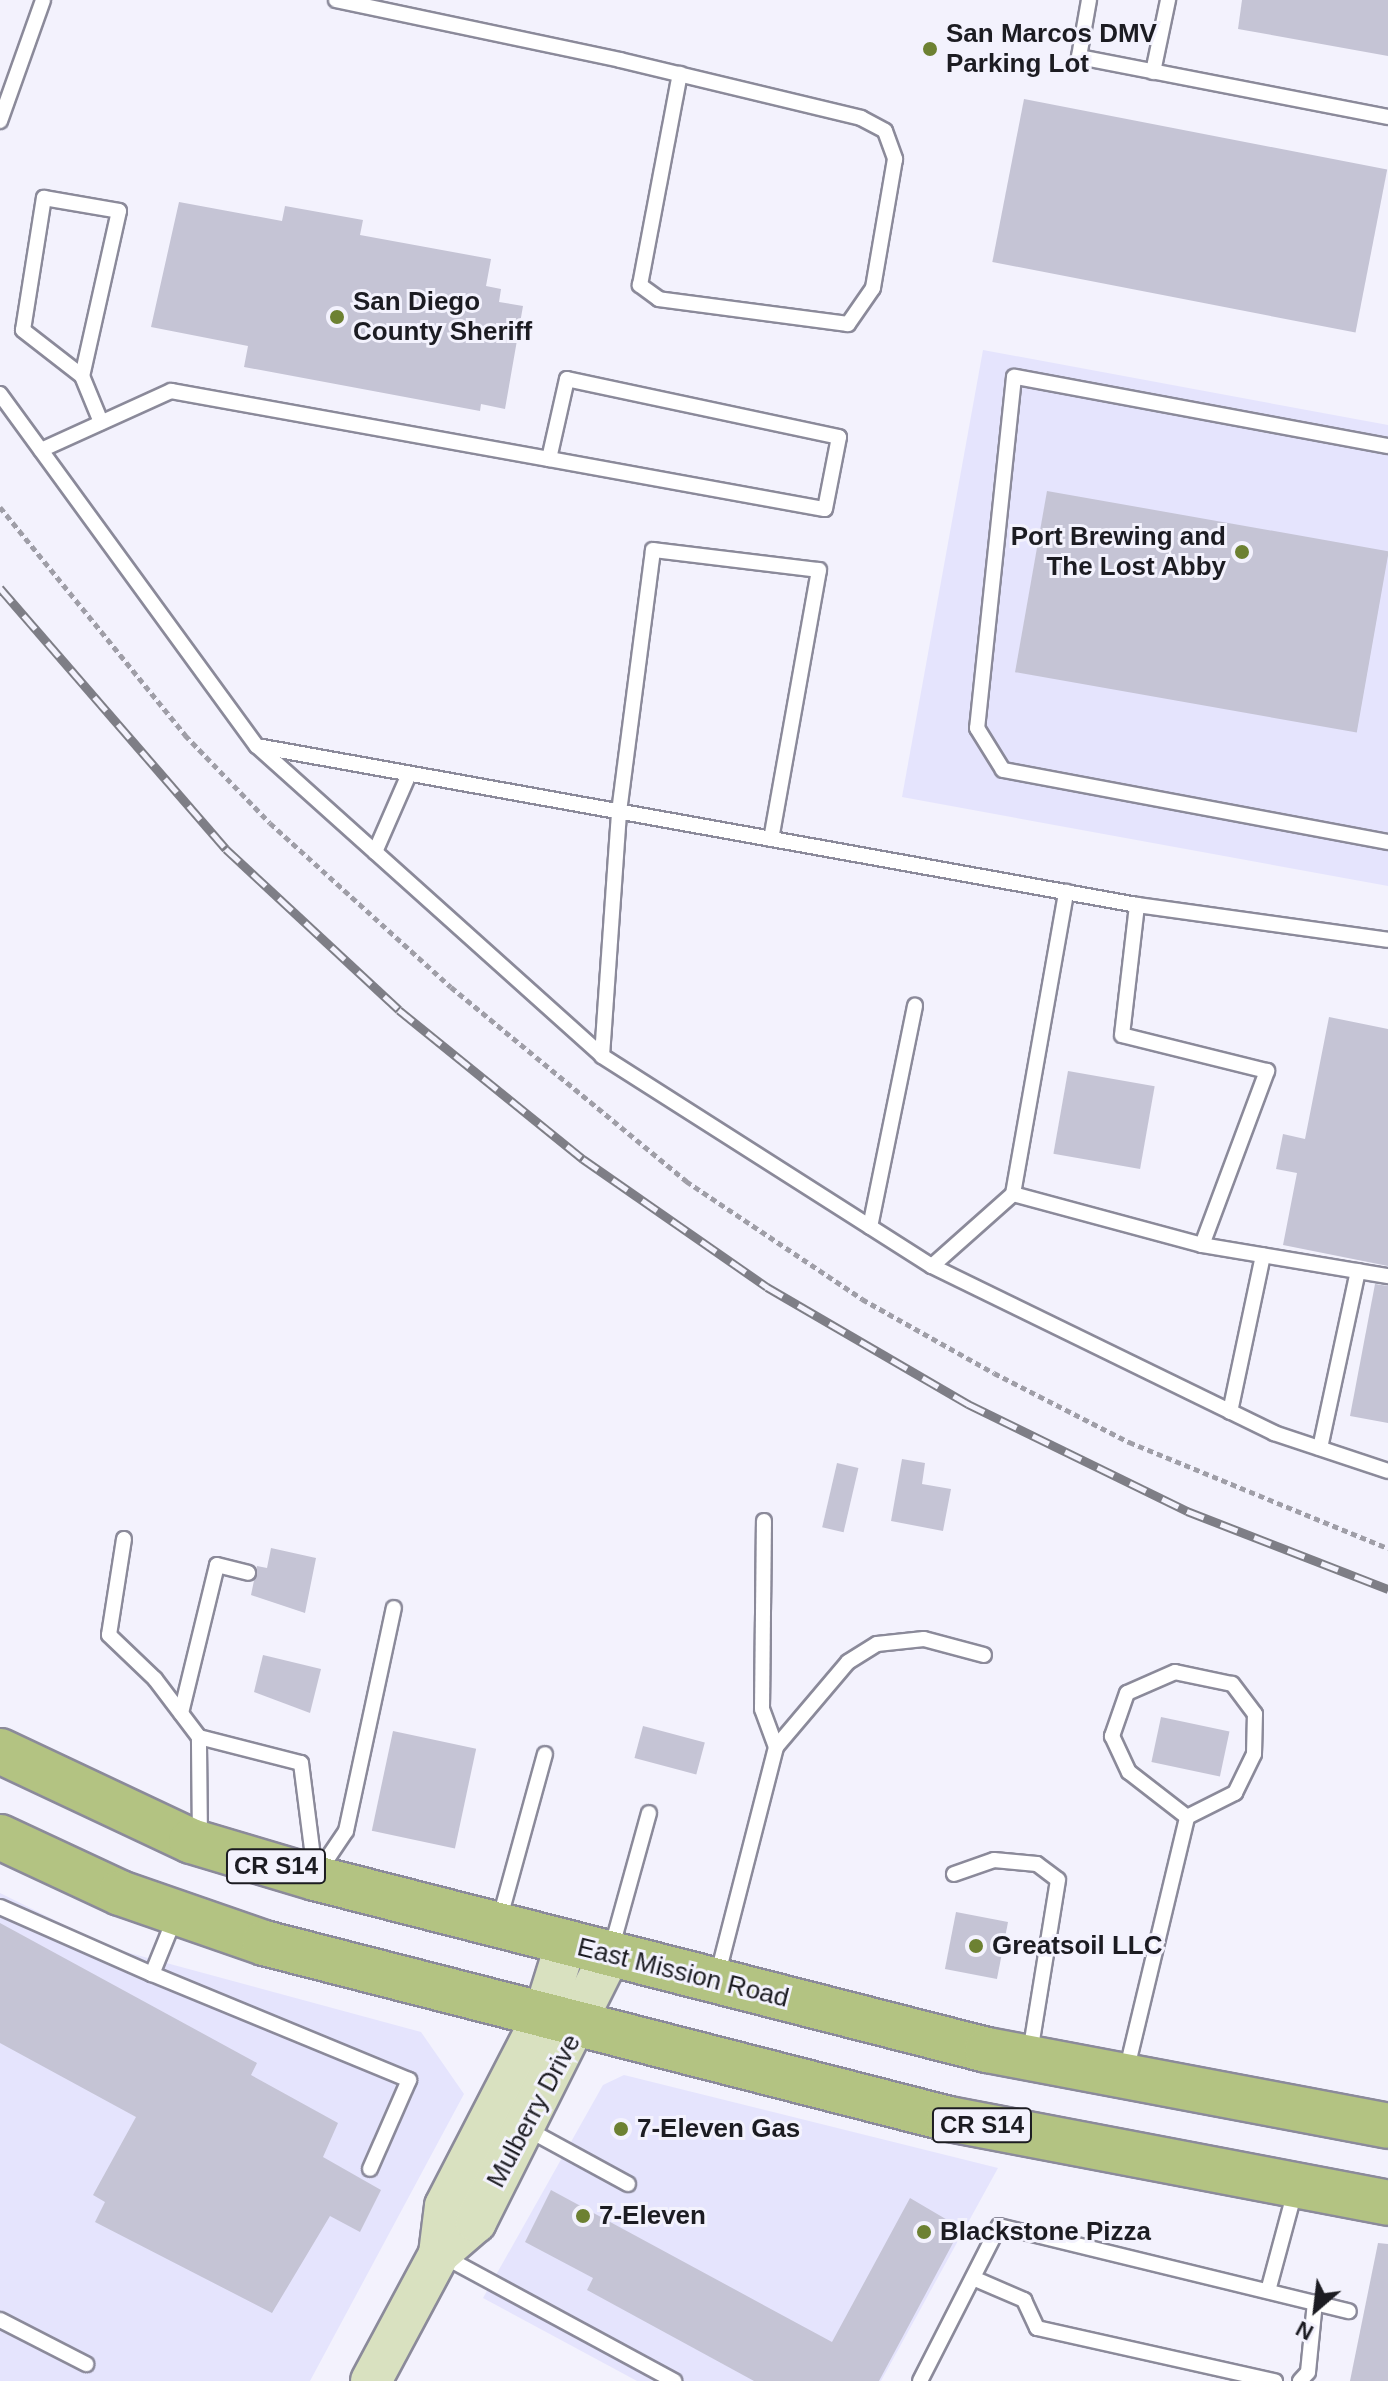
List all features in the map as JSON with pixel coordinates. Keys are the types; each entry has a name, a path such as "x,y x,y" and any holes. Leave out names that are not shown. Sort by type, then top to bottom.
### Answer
{"main road":[{"name":"East Mission Road","path":"0,1751 200,1843 315,1878 1029,2058 1388,2126"},
{"name":"CR S14","path":"0,1837 176,1915 562,2019 949,2119 1388,2203"},
{"name":"Mulberry Drive","path":"371,2381 439,2254 476,2222 525,2128 562,2019 566,1943"},
{"name":"Mulberry Drive","path":"439,2254 445,2206 562,2019 610,1954"}],"lane":[{"path":"0,121 43,0"},
{"path":"336,0 680,74 861,118 885,131 895,159 873,288 848,324 659,299 640,285 680,74"},
{"path":"1089,0 1079,57 1388,117"},
{"path":"1153,72 1168,0"},
{"path":"82,376 119,211 44,198 23,330 82,376 101,422"},
{"path":"1388,446 1014,377 977,728 1003,770 1388,842"},
{"path":"41,450 171,391 825,509 839,437 567,379 549,459"},
{"path":"0,394 257,746 602,1056 932,1266 1230,1412 1388,1471"},
{"path":"602,1056 619,812 653,550 819,570 771,839"},
{"path":"257,746 1137,905 1388,940"},
{"path":"375,852 409,774"},
{"path":"932,1266 1013,1194 1066,892"},
{"path":"1137,905 1122,1035 1267,1071 1202,1245"},
{"path":"870,1227 915,1006"},
{"path":"1013,1194 1202,1245 1388,1276"},
{"path":"1230,1412 1263,1255"},
{"path":"1320,1448 1358,1271"},
{"path":"764,1521 762,1709 776,1747"},
{"path":"124,1539 109,1635 199,1737 200,1843"},
{"path":"181,1713 217,1565 248,1573"},
{"path":"315,1878 346,1831 394,1608"},
{"path":"716,1981 776,1747 848,1662 877,1644 924,1639 984,1655"},
{"path":"1125,2076 1187,1817 1235,1793 1254,1754 1255,1714 1232,1684 1175,1672 1127,1693 1112,1736 1129,1772 1187,1817"},
{"path":"199,1737 301,1763 315,1878"},
{"path":"498,1925 545,1754"},
{"path":"610,1954 649,1813"},
{"path":"954,1874 994,1860 1037,1864 1058,1880 1029,2058"},
{"path":"0,1907 152,1974 409,2080 370,2169"},
{"path":"152,1974 176,1915"},
{"path":"525,2128 628,2184"},
{"path":"1268,2291 1296,2186"},
{"path":"920,2381 999,2226 1349,2311"},
{"path":"439,2254 674,2381"},
{"path":"973,2278 1024,2300 1037,2328 1275,2381"},
{"path":"1305,2378 1315,2302"},
{"path":"0,2320 86,2364"}],"shaded area":[{"path":"983,350 1388,425 1388,886 902,797"},
{"path":"0,1893 111,1948 421,2032 464,2094 310,2381 0,2381"},
{"path":"624,2075 998,2168 881,2381 637,2381 483,2298 603,2085"}],"building":[{"path":"1242,0 1388,0 1388,56 1238,29"},
{"path":"1024,99 1387,170 1356,333 992,262"},
{"name":"San Diego County Sheriff","path":"179,202 282,221 285,206 363,220 360,235 491,259 486,286 501,289 499,302 523,306 505,409 481,404 480,411 244,367 248,346 151,327"},
{"path":"1047,491 1388,551 1357,732 1015,672"},
{"path":"1329,1017 1388,1029 1388,1266 1283,1245 1297,1173 1276,1169 1283,1134 1305,1139"},
{"path":"1068,1071 1155,1086 1140,1169 1053,1154"},
{"path":"1375,1284 1388,1286 1388,1423 1350,1416"},
{"path":"902,1459 925,1463 922,1484 951,1489 943,1531 891,1521"},
{"path":"837,1463 858,1468 844,1532 822,1527"},
{"path":"271,1548 316,1558 305,1613 251,1595 257,1566 267,1568"},
{"path":"263,1655 321,1669 310,1713 254,1692"},
{"path":"1161,1717 1229,1732 1220,1777 1151,1762"},
{"path":"643,1726 705,1743 696,1774 634,1758"},
{"path":"393,1731 476,1749 455,1848 372,1831"},
{"name":"Greatsoil LLC","path":"956,1912 1008,1922 997,1979 945,1969"},
{"path":"0,1923 257,2063 251,2075 338,2123 323,2157 381,2190 360,2232 330,2216 272,2313 95,2222 105,2202 93,2195 136,2117 0,2043"},
{"path":"551,2190 832,2342 910,2198 961,2228 879,2381 754,2381 587,2290 593,2278 525,2242"},
{"path":"1378,2243 1388,2244 1388,2381 1350,2381"}],"railway":[{"path":"0,588 226,849 399,1010 583,1159 767,1287 968,1404 1187,1511 1388,1589"}],"place":[{"name":"San Marcos DMV Parking Lot","path":"930,49"},
{"name":"San Diego County Sheriff","path":"337,317"},
{"name":"Port Brewing and The Lost Abby","path":"1242,552"},
{"name":"Greatsoil LLC","path":"976,1946"},
{"name":"7-Eleven Gas","path":"621,2129"},
{"name":"7-Eleven","path":"583,2216"},
{"name":"Blackstone Pizza","path":"924,2232"}]}
